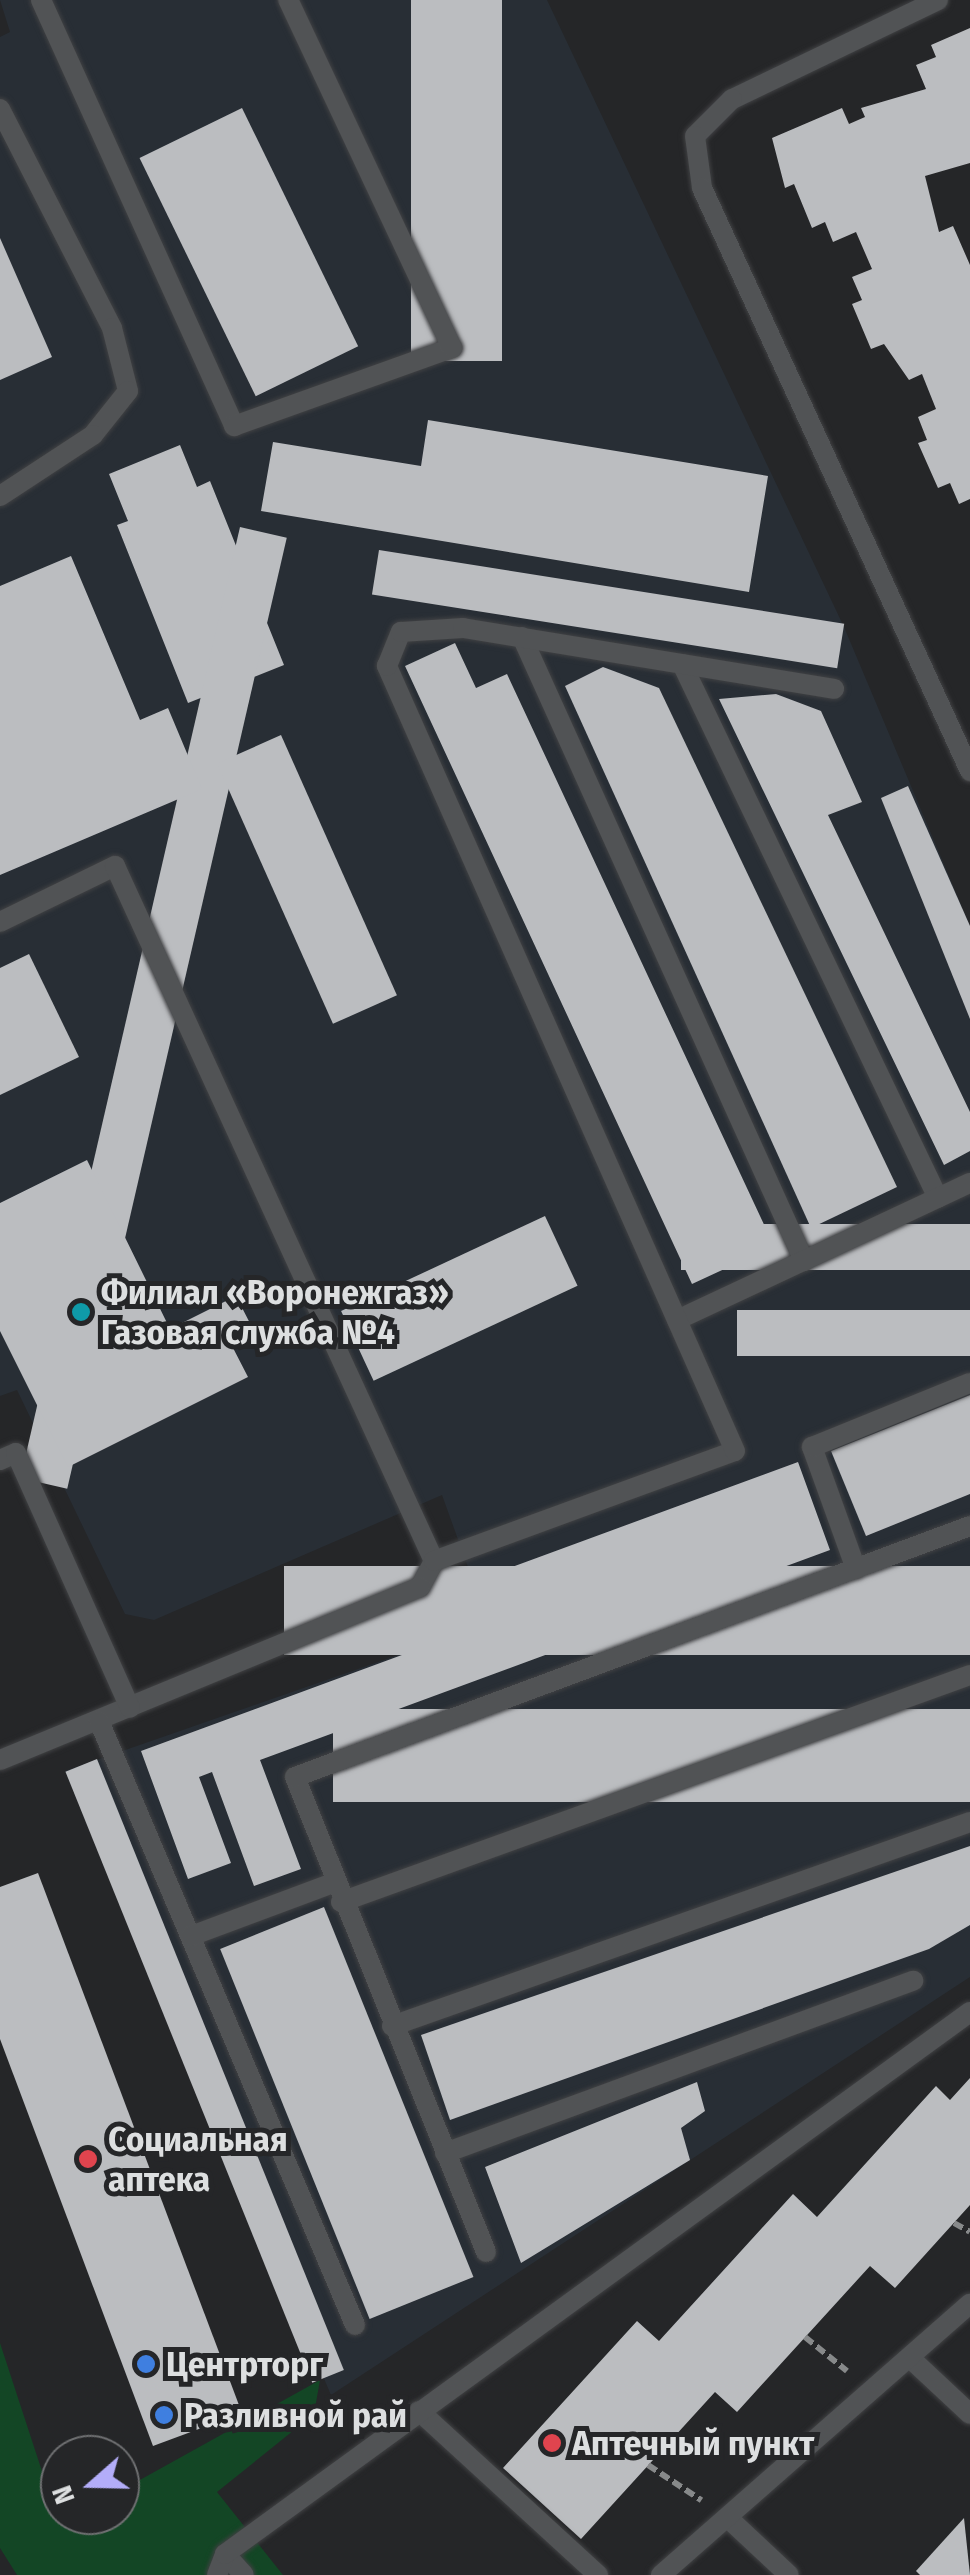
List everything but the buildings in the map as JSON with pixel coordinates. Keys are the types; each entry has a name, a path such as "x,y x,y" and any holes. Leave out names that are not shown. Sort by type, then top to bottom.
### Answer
{"lane":[{"path":"42,0 234,426 452,348 288,0"},
{"path":"938,0 732,99 695,136 702,188 970,771"},
{"path":"0,109 112,328 128,390 93,435 0,496"},
{"path":"0,1760 420,1587 434,1561 735,1452 387,666 401,632 522,637 834,690"},
{"path":"522,637 804,1261"},
{"path":"682,664 938,1198"},
{"path":"0,922 115,866 434,1561"},
{"path":"677,1320 970,1183"},
{"path":"856,1568 812,1447 970,1383"},
{"path":"0,1460 16,1453 130,1708"},
{"path":"486,2252 336,1893 295,1777 970,1526"},
{"path":"191,1936 336,1893 970,1676"},
{"path":"99,1721 355,2324"},
{"path":"392,2026 970,1822"},
{"path":"445,2153 913,1981"},
{"path":"217,2575 224,2554 970,2012"},
{"path":"661,2575 970,2304"},
{"path":"910,2358 970,2414"},
{"path":"420,2411 598,2575"},
{"path":"728,2518 790,2575"},
{"path":"224,2554 244,2575"}],"path":[{"path":"954,2222 970,2232"},
{"path":"805,2337 872,2391"},
{"path":"648,2466 728,2518"}],"shaded area":[{"path":"0,0 547,0 844,627 970,926 970,1977 331,2395 65,1771 467,1631 452,1589 473,1581 442,1495 154,1620 125,1614 17,1390 0,1396 0,37 10,32"}],"green space":[{"path":"0,2343 40,2465 40,2535 140,2535 140,2480 320,2380 314,2414 217,2492 283,2575 17,2575 0,2548"}],"place":[{"name":"Филиал «Воронежгаз» Газовая служба №4","path":"81,1312"},
{"name":"Социальная аптека","path":"88,2159"},
{"name":"Центрторг","path":"146,2364"},
{"name":"Разливной рай","path":"164,2415"},
{"name":"Аптечный пункт","path":"552,2443"}]}
